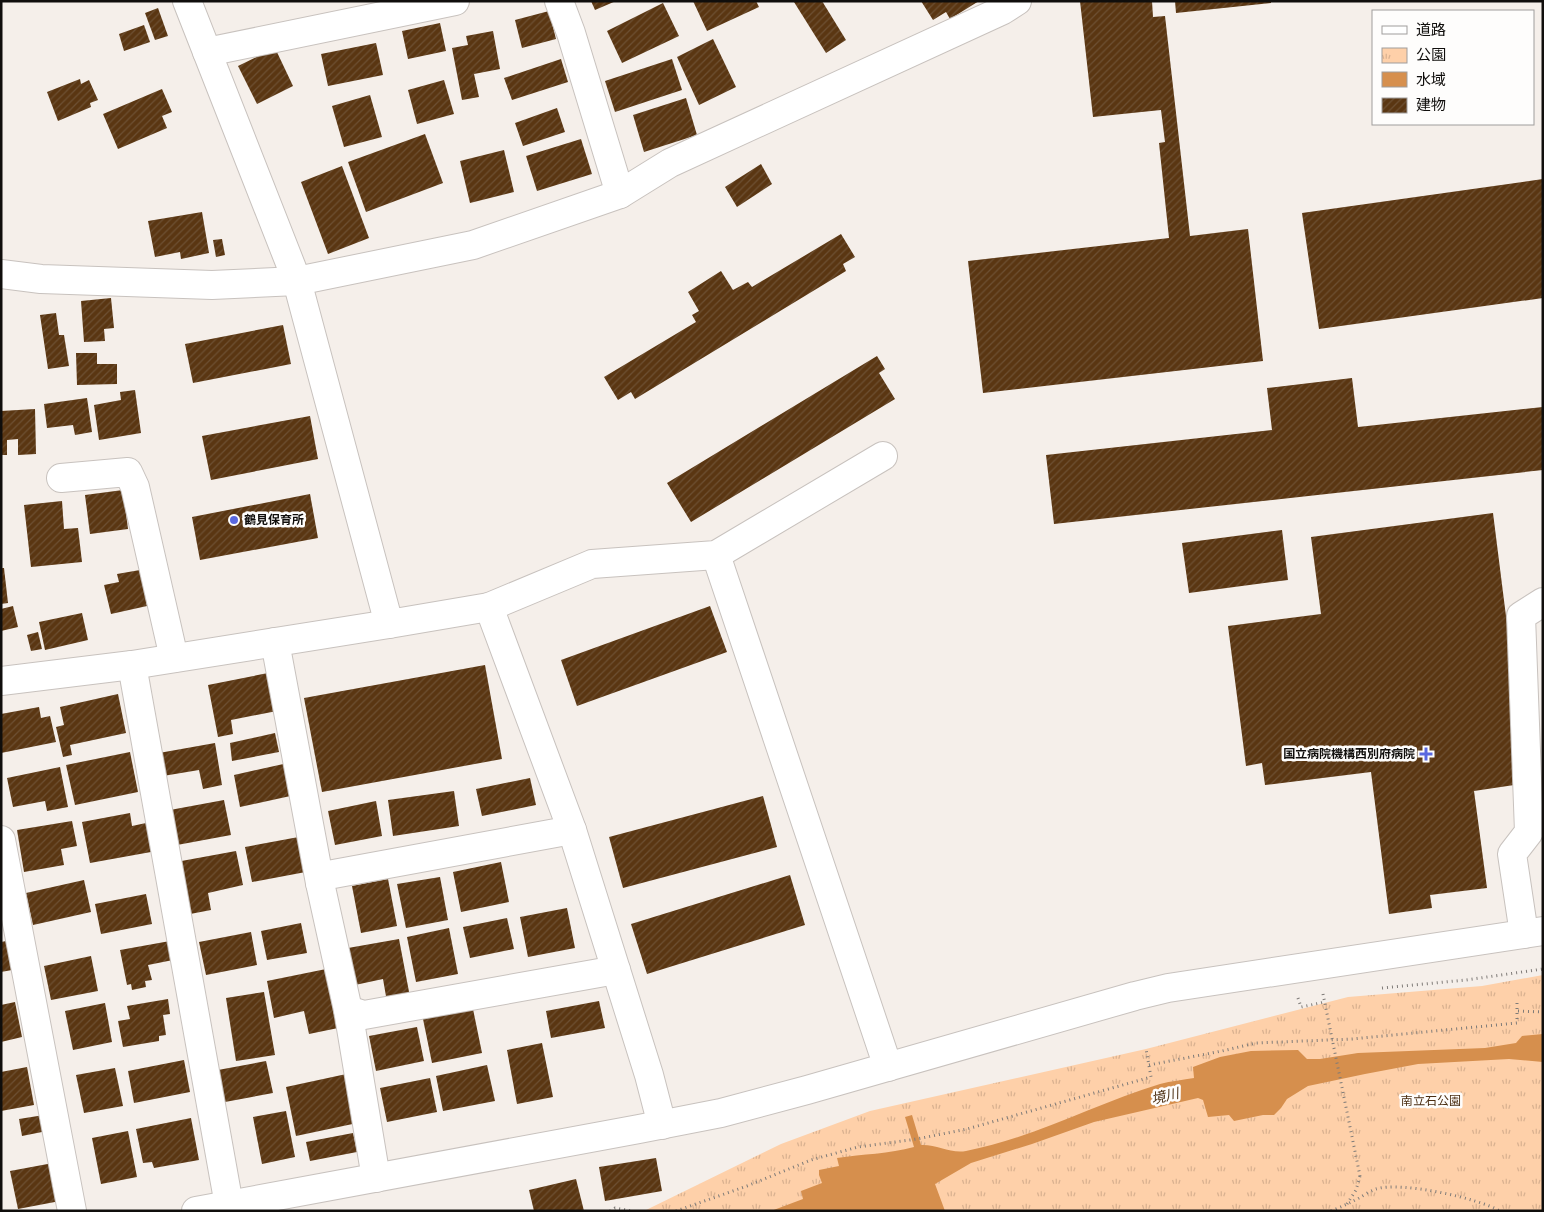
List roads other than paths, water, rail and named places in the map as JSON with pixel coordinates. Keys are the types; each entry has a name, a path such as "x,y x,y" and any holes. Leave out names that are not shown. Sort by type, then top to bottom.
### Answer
{"street":[{"path":"188,1 298,281 389,624"},
{"path":"207,52 455,1"},
{"path":"559,1 571,32 620,194"},
{"path":"1,274 42,279 212,285 298,281 473,245 620,194 670,163 1004,10 1017,1"},
{"path":"1,681 132,665 489,607 592,564 716,555 884,456"},
{"path":"61,478 128,472 135,487 174,658"},
{"path":"716,555 888,1067"},
{"path":"196,1211 662,1125 740,1108 1168,988 1533,932 1512,854 1529,832 1521,616 1543,602"},
{"path":"489,607 572,830 649,1075 662,1125"},
{"path":"275,642 320,883 348,1010 376,1178"},
{"path":"132,665 228,1205"},
{"path":"320,883 328,875 572,830"},
{"path":"1,840 72,1211"},
{"path":"348,1010 364,1015 616,970"}],"water":[{"name":"境川","path":"1543,1034 1543,1062 1509,1059 1418,1064 1365,1074 1308,1086 1287,1099 1274,1115 1263,1115 1234,1121 1229,1115 1208,1117 1203,1100 1198,1098 1094,1122 971,1163 935,1184 945,1211 771,1211 803,1199 801,1191 822,1183 819,1170 839,1166 837,1158 886,1153 914,1147 905,1117 912,1115 921,1145 960,1152 1016,1138 1160,1084 1194,1078 1193,1067 1220,1057 1251,1051 1298,1050 1307,1059 1320,1059 1358,1053 1485,1048 1516,1043 1522,1036"}],"place":[{"name":"鶴見保育所","path":"234,520"},
{"name":"国立病院機構西別府病院","path":"1426,754"}],"park label":[{"name":"南立石公園","path":"1431,1101"}]}
